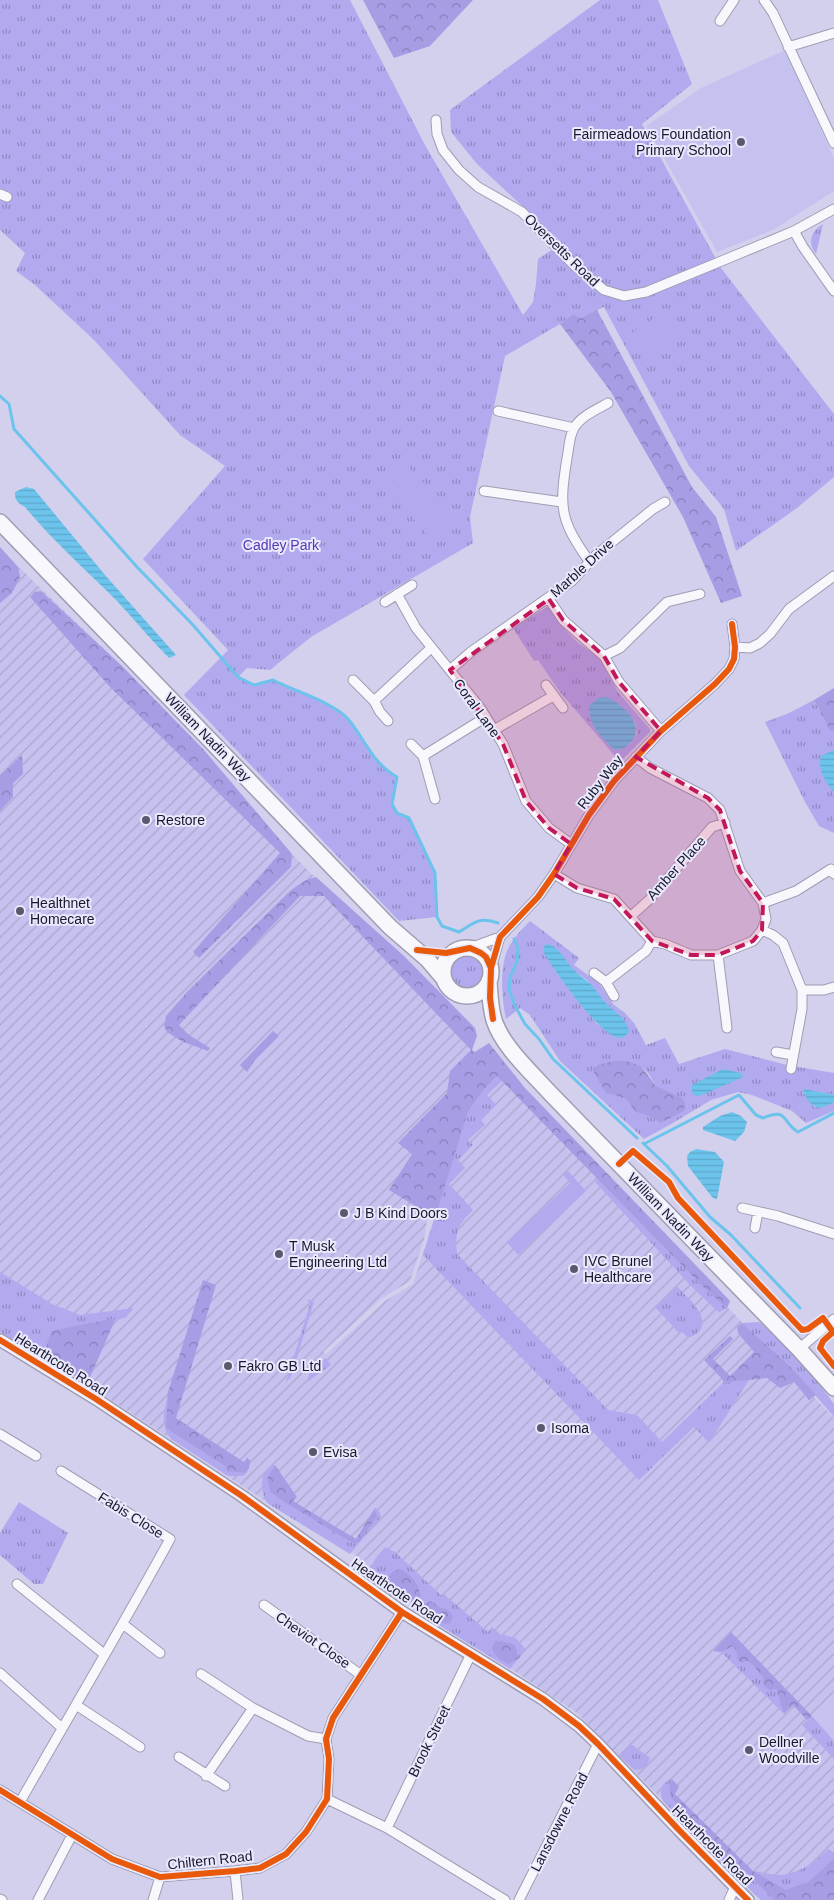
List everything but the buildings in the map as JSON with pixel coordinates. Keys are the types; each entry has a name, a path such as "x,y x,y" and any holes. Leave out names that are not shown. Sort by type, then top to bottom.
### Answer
{"main road":[{"name":"William Nadin Way","path":"0,522 390,927 433,965 444,979"},
{"path":"417,950 446,953 463,950 476,950 486,957 490,974 481,992 466,996 450,990 444,979 446,960 463,950"},
{"name":"William Nadin Way","path":"490,974 493,1018 497,1029 517,1056 550,1093 800,1348 834,1388"},
{"name":"William Nadin Way","path":"466,996 493,1018"}],"street":[{"path":"720,21 734,0"},
{"path":"764,0 834,142"},
{"path":"788,47 834,33"},
{"name":"Oversetts Road","path":"436,120 437,134 443,150 459,170 478,186 522,212 575,266 604,290 624,296 646,292 794,231 834,209"},
{"path":"794,231 834,291"},
{"path":"590,562 574,540 563,514 562,492 574,428 584,417 608,403"},
{"path":"498,411 574,428"},
{"path":"484,491 562,502"},
{"name":"Marble Drive","path":"450,670 479,646 549,599 572,581 623,532 653,508 665,502"},
{"path":"736,647 750,648 760,643 770,634 789,609 834,576"},
{"path":"385,602 412,585"},
{"name":"Coral Lane","path":"397,594 416,628 481,708 503,744 526,802 549,828 571,844"},
{"path":"604,656 620,648 667,602 700,594"},
{"path":"549,599 563,620 604,656 619,682 661,731"},
{"name":"Ruby Way","path":"463,950 500,937 538,897 609,788 661,731 715,684 729,669 734,659 736,647 732,624"},
{"path":"374,701 431,648"},
{"path":"353,680 374,701 388,721"},
{"path":"546,685 563,708"},
{"path":"494,730 554,696"},
{"path":"423,756 486,717"},
{"path":"410,744 423,756 435,799"},
{"path":"554,874 576,888 614,900 652,941 665,944 691,955 718,955 753,941 762,930 766,919 763,903 740,871 720,810 708,798 650,768 636,757"},
{"name":"Amber Place","path":"630,917 650,899 712,828 725,823"},
{"path":"763,903 796,891 833,870"},
{"path":"762,930 773,935 783,943 802,990 802,1009 791,1069"},
{"name":"Ruby Way","path":"490,974 500,937"},
{"path":"606,982 646,951 652,941"},
{"path":"718,955 727,1028"},
{"path":"594,973 606,982 614,996"},
{"path":"802,990 824,990 834,987"},
{"path":"776,1052 793,1055"},
{"path":"742,1208 834,1234"},
{"path":"755,1228 758,1212"},
{"path":"800,1348 834,1320"},
{"name":"Hearthcote Road","path":"0,1340 96,1400 242,1496 402,1612 543,1699 598,1744 748,1900"},
{"path":"0,1434 36,1456"},
{"name":"Fabis Close","path":"20,1802 170,1539 61,1471"},
{"path":"17,1584 104,1654"},
{"name":"Cheviot Close","path":"264,1606 361,1675"},
{"name":"Chiltern Road","path":"0,1790 112,1859 160,1878 260,1868 286,1854 306,1832 326,1799 328,1759 326,1739 334,1718 402,1612"},
{"path":"123,1624 160,1653"},
{"name":"Brook Street","path":"387,1828 471,1654"},
{"path":"0,1673 62,1728"},
{"path":"201,1674 253,1708 308,1736 326,1739"},
{"path":"76,1704 140,1747"},
{"path":"206,1776 253,1708"},
{"name":"Lansdowne Road","path":"519,1900 598,1744"},
{"path":"179,1758 225,1786"},
{"path":"326,1799 387,1828 505,1900"},
{"path":"38,1900 72,1835"},
{"path":"234,1872 238,1900"},
{"path":"153,1900 160,1878"},
{"path":"729,1900 735,1887"}],"highlighted area":[{"path":"549,599 563,620 604,656 619,682 661,731 636,757 708,798 720,810 740,871 763,903 762,930 753,941 718,955 691,955 652,941 614,899 577,888 554,874 571,844 549,828 526,801 503,744 450,670"}],"shaded area":[{"name":"Fairmeadows Foundation Primary School","path":"785,50 834,158 834,191 773,230 717,252 646,126 701,88"},
{"path":"26,487 34,489 105,575 176,655 169,658 117,601 58,544 25,507 18,503 15,492"},
{"path":"0,548 122,666 203,749 292,854 471,1038 463,1103 428,1213 424,1240 410,1281 381,1299 324,1351 325,1355 385,1301 413,1284 468,1112 475,1052 479,1048 834,1418 834,1694 812,1716 834,1741 834,1900 761,1900 577,1713 513,1670 437,1623 352,1553 279,1510 87,1384 0,1330 0,775 23,754 0,774"},
{"path":"606,697 619,704 630,715 636,728 632,741 620,749 615,750 605,741 591,719 589,706 598,698"},
{"path":"834,750 834,792 823,776 820,761 821,756"},
{"path":"548,944 560,952 572,968 623,1019 629,1032 625,1036 620,1038 611,1035 589,1015 556,972 543,951 545,945"},
{"path":"723,1069 741,1073 743,1077 702,1095 696,1096 692,1093 692,1085"},
{"path":"805,1089 834,1095 834,1102 824,1107 815,1107 806,1097 803,1091"},
{"path":"732,1112 741,1116 747,1122 744,1132 735,1141 703,1130 703,1127 720,1116"},
{"path":"696,1149 715,1152 724,1162 717,1199 712,1197 688,1166 687,1156"},
{"path":"834,1694 834,1741 812,1716"}],"green space":[{"name":"Cadley Park","path":"0,0 350,0 425,145 523,315 533,302 538,259 562,243 477,164 451,132 450,110 600,0 658,0 692,84 642,124 721,268 834,414 834,477 797,508 736,551 724,509 689,466 604,307 581,318 573,314 560,324 505,356 470,517 473,543 311,637 270,670 247,668 238,677 254,685 273,680 333,707 348,719 381,765 397,777 392,804 397,813 409,818 435,873 437,917 399,921 184,695 228,650 143,559 225,466 180,435 94,340 35,285 16,271 25,253 0,230"},
{"path":"363,0 473,0 430,46 394,58"},
{"path":"823,224 816,254 811,242 813,234"},
{"path":"669,309 686,334 645,361 628,335"},
{"path":"597,310 692,487 716,517 742,596 721,603 683,517 611,392 560,324 573,314 581,318"},
{"path":"408,467 446,507 448,519 441,532 433,538 427,534 385,487"},
{"path":"0,547 18,567 20,577 12,593 0,603"},
{"path":"41,591 122,666 203,749 292,854 291,867 199,958 193,952 280,853 109,686 30,597 35,592"},
{"path":"547,607 551,609 560,624 577,642 600,658 618,692 650,729 650,732 620,762 560,692 538,660 534,661 513,628","holes":["619,704 635,722 637,733 630,744 615,750 594,727"]},
{"path":"834,688 834,731 830,731 814,700"},
{"path":"814,700 830,731 834,731 834,833 819,826 765,722 787,714"},
{"path":"22,755 23,774 13,783 13,797 0,811 0,775"},
{"path":"316,877 404,956 475,1028 477,1036 472,1050 475,1052 489,1043 525,1088 730,1301 727,1308 708,1292 497,1076 483,1090 468,1112 435,1218 389,1190 412,1154 398,1143 447,1093 450,1071 471,1050 324,896 300,896 179,1025 189,1035 210,1048 208,1051 183,1042 167,1032 164,1026 166,1016 187,992 291,890 306,880"},
{"path":"530,921 579,958 574,965 599,983 614,1005 634,1023 646,1045 665,1038 679,1064 725,1049 787,1065 834,1073 834,1095 805,1089 803,1092 814,1107 834,1102 834,1111 806,1123 792,1111 752,1095 738,1092 711,1100 644,1139 560,1061 530,1015 520,1008 506,1019 502,984 505,956 512,941","holes":["556,949 573,970 588,981 605,1003 623,1019 598,1025 554,969","613,1061 626,1061 641,1066 648,1073 656,1086 654,1118 635,1112 627,1100 616,1094 606,1092 593,1071"]},
{"path":"468,954 475,955 481,959 485,965 485,979 481,985 475,989 468,990 461,989 455,985 451,979 450,972 451,965 455,959 461,955"},
{"path":"273,1031 279,1036 255,1060 247,1072 240,1065"},
{"path":"613,1061 627,1061 641,1066 656,1086 682,1098 685,1103 684,1111 660,1123 654,1118 635,1112 627,1100 606,1093 593,1071 598,1065"},
{"path":"497,1076 503,1080 487,1095 496,1105 481,1120 485,1125 468,1140 473,1145 458,1160 465,1168 449,1184 473,1210 463,1220 458,1229 456,1240 457,1254 608,1410 637,1415 662,1442 723,1383 749,1380 709,1443 694,1427 639,1480 423,1255 468,1112 483,1089"},
{"path":"568,1171 586,1191 518,1255 507,1242 570,1183 563,1175"},
{"path":"598,1179 708,1292 727,1308 720,1312 717,1311 690,1285 595,1182"},
{"path":"0,1272 52,1304 80,1315 134,1308 125,1318 51,1331 42,1358 0,1332"},
{"path":"203,1280 216,1285 176,1418 244,1462 247,1458 250,1460 246,1473 234,1472 166,1428 168,1392"},
{"path":"677,1286 694,1305 702,1318 702,1325 699,1331 691,1337 686,1336 681,1331 679,1333 655,1307"},
{"path":"307,1299 314,1302 291,1377 286,1382 310,1304"},
{"path":"116,1318 87,1384 43,1356 51,1331"},
{"path":"759,1322 768,1328 804,1364 834,1404 834,1417 788,1364 742,1323"},
{"path":"742,1323 788,1364 816,1395 809,1400 794,1382 780,1388 767,1378 723,1383 723,1380 704,1360 730,1336 733,1339 713,1359 730,1376 754,1352 738,1333 737,1327"},
{"path":"326,1358 331,1365 307,1382 311,1369"},
{"path":"168,1392 167,1428 234,1472 246,1473 243,1476 228,1476 171,1439 164,1423 164,1411"},
{"path":"275,1465 267,1478 270,1492 354,1544 375,1507 381,1517 350,1554 267,1503 262,1487 263,1476 269,1468"},
{"path":"275,1465 297,1497 293,1501 356,1539 373,1511 375,1510 377,1516 360,1541 354,1544 270,1492 267,1478"},
{"path":"19,1502 68,1533 43,1584 34,1584 0,1555 0,1533"},
{"path":"385,1547 395,1552 442,1596 445,1595 488,1632 492,1627 500,1634 516,1638 526,1650 510,1669 432,1621 371,1568 375,1559"},
{"path":"400,1569 411,1577 418,1587 421,1596 417,1599 413,1600 391,1582 389,1576 393,1571"},
{"path":"431,1601 441,1608 447,1609 453,1617 450,1623 446,1624 433,1619 420,1606"},
{"path":"731,1632 812,1716 807,1720 793,1705 784,1714 776,1689 770,1690 763,1685 764,1678 751,1663 746,1661 742,1663 738,1660 733,1646 721,1652 713,1651"},
{"path":"495,1641 513,1644 518,1658 509,1664 501,1660 492,1649"},
{"path":"733,1646 776,1689 784,1714 721,1652"},
{"path":"812,1716 834,1741 834,1759 802,1725"},
{"path":"631,1744 650,1758 643,1768 635,1770 619,1756"},
{"path":"672,1779 669,1784 671,1798 774,1900 761,1900 754,1894 663,1801 661,1794 663,1785"},
{"path":"672,1779 679,1787 675,1794 753,1871 786,1890 808,1882 834,1858 834,1900 774,1900 671,1798 669,1784"},
{"path":"828,1849 834,1852 834,1858 808,1882 786,1891 753,1871 780,1875 787,1874 800,1870 812,1863"}],"waterway":[{"path":"0,396 9,404 14,429 238,677 254,685 273,680 333,707 348,719 381,765 397,777 392,804 397,813 409,818 435,873 437,917 442,926 459,932 477,921 486,920 498,923"},
{"path":"514,939 518,948 517,961 510,978 509,989 514,1004 525,1024 539,1039 553,1059 637,1138"},
{"path":"644,1144 739,1095 756,1115 763,1118 771,1115 781,1115 798,1132 834,1113"},
{"path":"643,1143 667,1166 710,1217 731,1235 800,1308"}],"cycle path":[{"path":"491,968 500,937 538,897 589,815 614,781 661,731 715,684 729,669 734,659 735,647 732,624"},
{"path":"417,950 446,953 470,948 486,957 491,968 490,998 493,1019"},
{"path":"619,1164 633,1151 669,1182 678,1198 802,1330 808,1329 823,1318 833,1332 823,1341 820,1348 834,1366"},
{"path":"0,1340 96,1399 242,1496 402,1612 543,1699 579,1726 598,1744 748,1900"},
{"path":"0,1790 112,1859 160,1877 260,1868 286,1854 306,1832 327,1799 329,1759 326,1739 333,1718 402,1612"}],"place":[{"name":"Fairmeadows Foundation Primary School","path":"741,142"},
{"name":"Restore","path":"146,820"},
{"name":"Healthnet Homecare","path":"20,911"},
{"name":"J B Kind Doors","path":"344,1213"},
{"name":"T Musk Engineering Ltd","path":"279,1254"},
{"name":"IVC Brunel Healthcare","path":"574,1269"},
{"name":"Fakro GB Ltd","path":"228,1366"},
{"name":"Isoma","path":"541,1428"},
{"name":"Evisa","path":"313,1452"},
{"name":"Dellner Woodville","path":"749,1750"}]}
